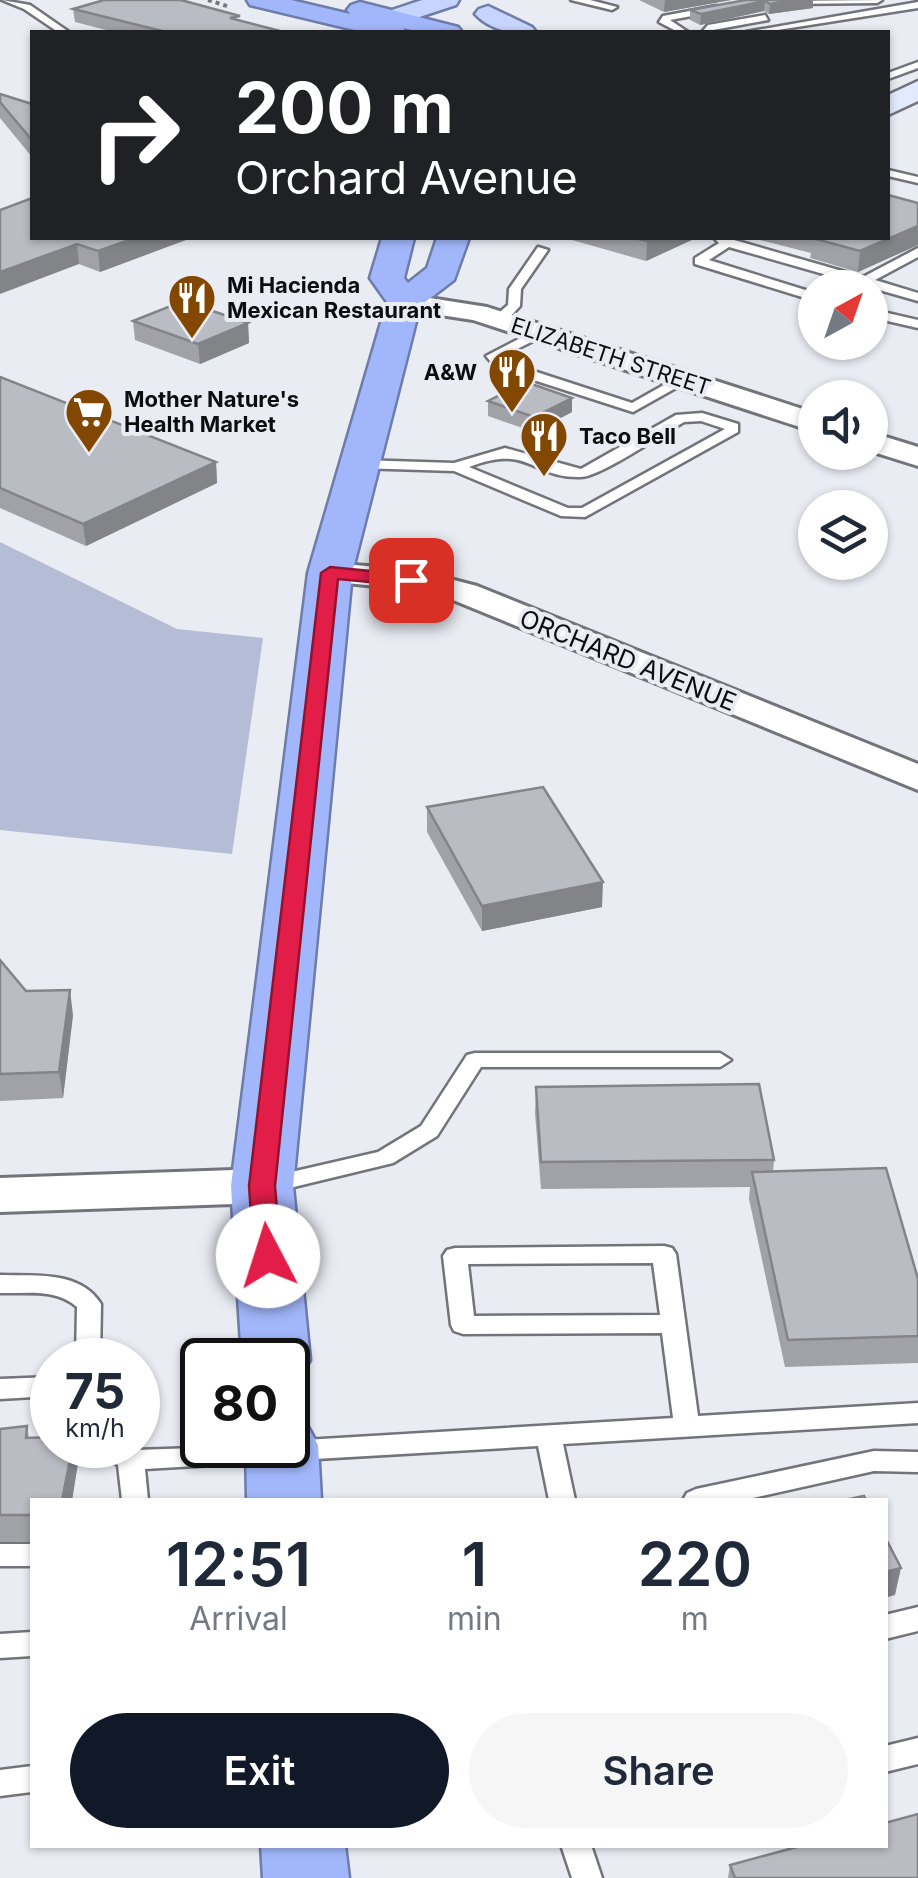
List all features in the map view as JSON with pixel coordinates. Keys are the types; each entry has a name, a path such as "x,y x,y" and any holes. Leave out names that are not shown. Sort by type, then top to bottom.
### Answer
{"highway":[{"path":"259,0 323,8 392,25 433,30"},
{"path":"323,8 359,30"},
{"path":"397,240 387,278 404,302"},
{"path":"274,1338 262,1186 330,573 404,302 442,273 451,240"},
{"path":"303,1848 306,1878"}],"main road":[{"path":"392,25 447,0"},
{"path":"487,15 519,30"}],"street":[{"path":"892,123 918,88"},
{"name":"ELIZABETH STREET","path":"404,302 477,312 798,417"},
{"path":"888,447 918,457"},
{"name":"ORCHARD AVENUE","path":"330,573 416,580 464,594 918,778"},
{"path":"0,1195 262,1186"}],"lane":[{"path":"6,0 28,6 61,30"},
{"path":"576,0 612,7"},
{"path":"771,2 877,0"},
{"path":"680,30 664,22 666,18 737,5"},
{"path":"763,30 918,5"},
{"path":"709,30 807,10"},
{"path":"890,77 918,65"},
{"path":"890,79 918,88"},
{"path":"890,173 918,180"},
{"path":"798,293 699,261 724,240 826,270"},
{"path":"498,320 514,306 515,289 542,250"},
{"path":"884,270 918,252"},
{"path":"888,288 918,296"},
{"path":"888,317 918,324"},
{"path":"538,332 493,356 501,366 633,408 684,380"},
{"path":"360,464 456,468 566,513 585,512 733,427 702,417 681,418 584,472 572,473 501,452 456,468"},
{"path":"262,1186 385,1158 429,1131 475,1060 720,1060"},
{"path":"673,1324 462,1325 455,1256 664,1254 688,1428"},
{"path":"0,1284 66,1286 80,1294 89,1304 88,1338"},
{"path":"0,1389 30,1388"},
{"path":"310,1463 548,1437 918,1413"},
{"path":"548,1437 562,1498"},
{"path":"705,1498 874,1461 918,1462"},
{"path":"133,1468 135,1498"},
{"path":"0,1555 30,1554"},
{"path":"888,1626 918,1619"},
{"path":"0,1646 30,1644"},
{"path":"888,1758 918,1751"},
{"path":"0,1783 30,1779"},
{"path":"577,1848 587,1878"}],"shaded area":[{"path":"0,542 177,629 263,638 232,854 0,830"}],"building":[{"path":"104,0 181,0 276,30 158,30 73,9"},
{"path":"746,0 795,0 770,4 765,1 701,14 690,10"},
{"path":"0,94 30,103 30,138 0,102"},
{"path":"890,196 918,203 918,226 890,238"},
{"path":"30,199 30,240 129,240 98,251 77,244 0,272 0,210"},
{"path":"819,240 886,240 860,251"},
{"path":"183,301 248,323 198,344 133,321"},
{"path":"0,377 216,462 83,524 0,488"},
{"path":"526,382 572,398 534,417 488,401"},
{"path":"543,787 603,882 482,906 427,807"},
{"path":"0,960 26,991 70,990 59,1072 0,1074"},
{"path":"759,1084 774,1160 541,1162 536,1087"},
{"path":"886,1168 918,1279 918,1336 788,1340 752,1172"},
{"path":"27,1426 30,1468 68,1468 62,1498 30,1498 30,1515 0,1515 0,1429"},
{"path":"888,1543 901,1568 888,1571"},
{"path":"918,1814 918,1878 735,1878 730,1865 793,1848 888,1848 888,1822"}],"place":[{"name":"Mi Hacienda Mexican Restaurant","path":"192,340"},
{"name":"A&W","path":"512,414"},
{"name":"Mother Nature's Health Market","path":"89,454"},
{"name":"Taco Bell","path":"544,478"}],"route":[{"path":"268,1256 262,1186 330,573 411,580"}]}
